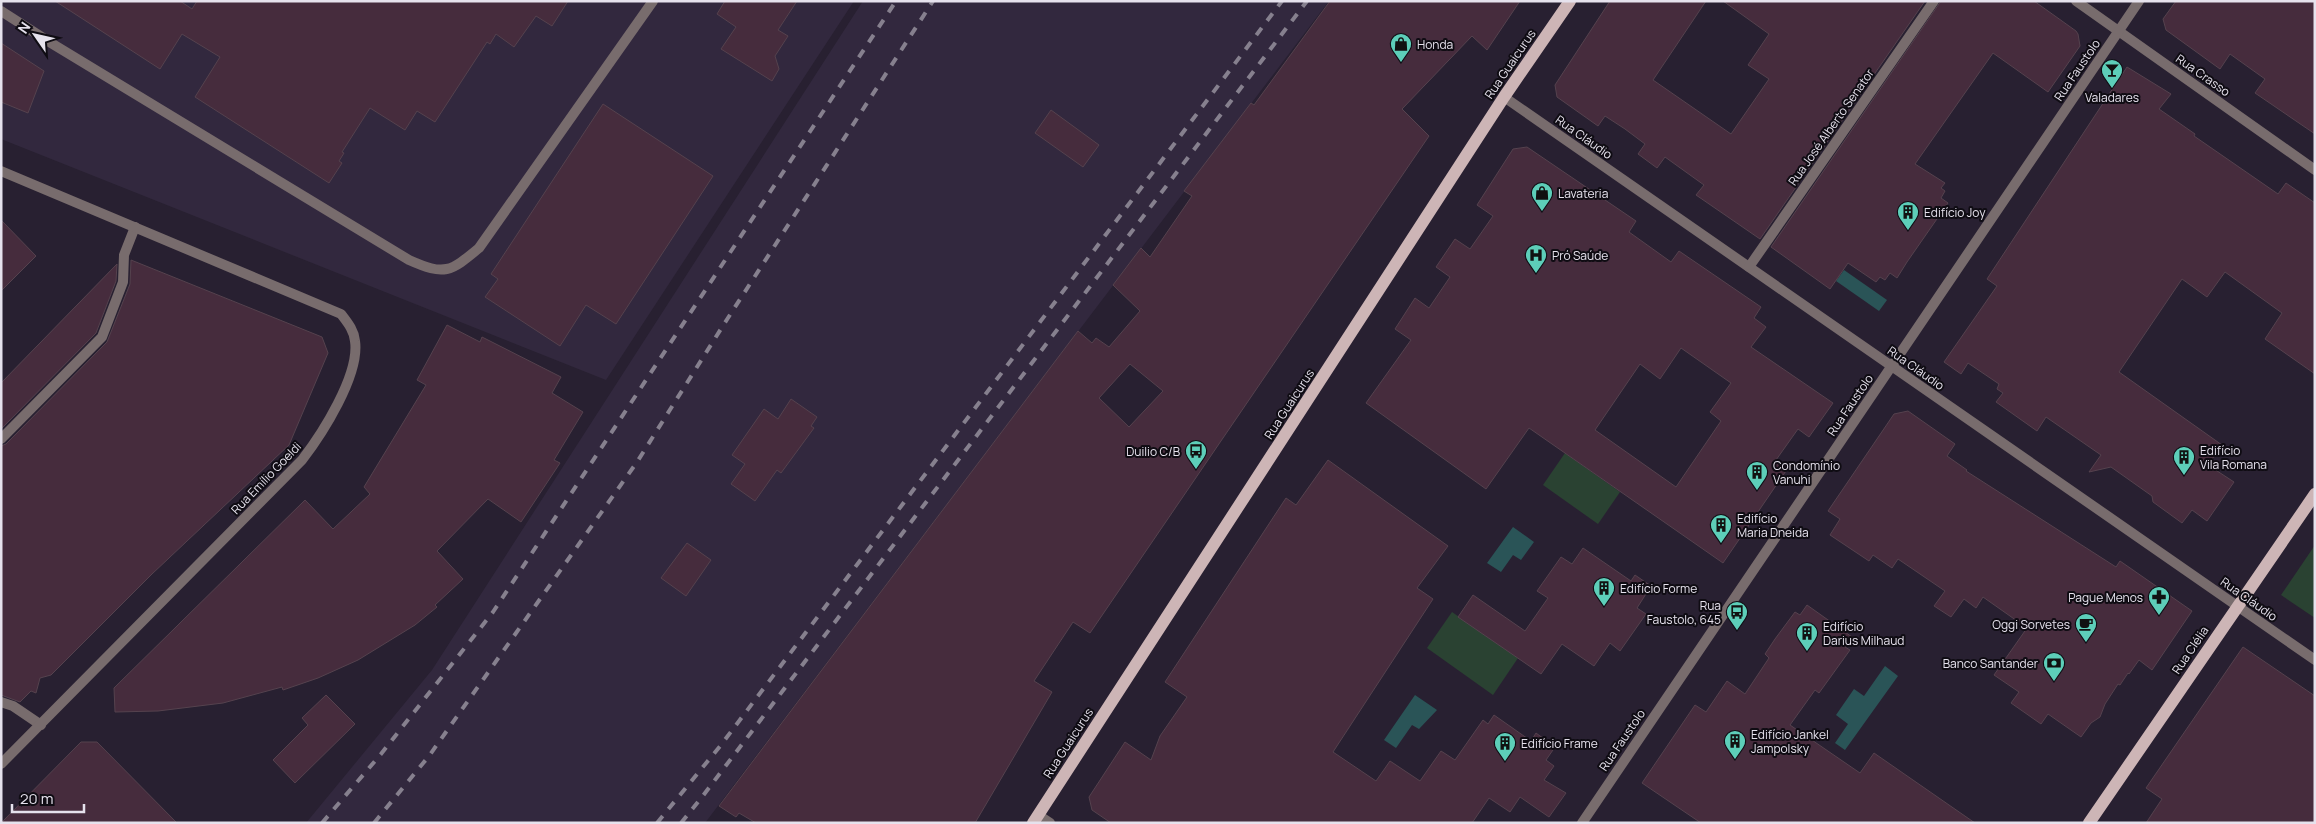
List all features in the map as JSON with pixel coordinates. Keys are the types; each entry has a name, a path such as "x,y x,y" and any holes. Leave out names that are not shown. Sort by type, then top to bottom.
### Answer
{"main road":[{"name":"Rua Guaicurus","path":"1036,819 1504,97 1570,1"},
{"name":"Rua Clélia","path":"2089,823 2315,494"}],"street":[{"path":"1,11 59,49 409,260 432,270 452,268 479,248 653,1"},
{"name":"Rua José Alberto Senator","path":"1749,266 1934,1"},
{"name":"Rua Crasso","path":"2076,1 2315,170"},
{"name":"Rua Faustolo","path":"1582,823 2139,1"},
{"name":"Rua Cláudio","path":"1504,97 2315,660"},
{"name":"Rua Emílio Goeldi","path":"1,171 341,314 351,327 356,341 354,364 334,412 319,438 302,460 41,726 1,764"},
{"path":"1,439 102,337 124,282 124,255 135,227"},
{"path":"1,702 13,706 41,726"},
{"path":"1036,819 1050,823"}],"shaded area":[{"path":"1,1 854,1 606,380 1,139"},
{"path":"863,1 1329,1 705,823 306,823 432,670"},
{"path":"1844,270 1887,300 1879,311 1836,281"},
{"path":"1565,453 1620,492 1598,524 1543,485"},
{"path":"1513,527 1534,542 1521,560 1513,555 1501,572 1487,563"},
{"path":"2315,545 2315,618 2281,595"},
{"path":"1452,612 1518,658 1493,695 1427,648"},
{"path":"1885,666 1898,676 1845,750 1835,743 1848,724 1836,715 1854,689 1864,696"},
{"path":"1415,695 1437,710 1419,729 1412,725 1396,748 1384,740"}],"building":[{"path":"55,1 180,1 192,9 197,1 568,1 552,26 536,16 514,47 496,34 490,44 487,42 435,122 417,111 405,130 370,108 342,152 344,153 339,161 342,163 329,183 195,97 220,57 182,34 160,69"},
{"path":"725,1 797,1 778,30 788,36 775,56 779,69 772,81 721,49 736,27 717,14"},
{"path":"1330,1 1520,1 1487,50 1472,36 1402,109 1429,136 1090,633 1073,622 1034,681 1052,692 975,823 756,823 739,813 736,817 719,806 1078,331 1092,343 1096,338 1109,347 1140,311 1113,285 1141,248 1150,257 1192,196 1184,191 1251,103 1254,105","holes":["1130,364 1163,391 1129,427 1099,398"]},
{"path":"1610,1 1706,1 1653,80 1731,134 1769,79 1748,65 1769,34 1723,1 1925,1 1760,239 1696,195 1704,185 1665,157 1657,168 1638,154 1645,144 1625,129 1605,116 1598,126 1557,97 1555,85"},
{"path":"1941,1 2034,1 2076,31 2080,46 2048,92 1993,53 1915,164 1945,183 1941,188 1945,191 1941,198 1948,203 1897,278 1890,273 1885,280 1880,277 1876,282 1848,263 1830,289 1771,247"},
{"path":"2176,1 2315,1 2315,134 2255,93 2265,79 2230,54 2220,69 2166,30 2163,19"},
{"path":"1,43 44,71 28,113 1,102"},
{"path":"2127,67 2171,94 2159,109 2195,134 2194,136 2278,194 2286,183 2315,203 2315,374 2265,339 2282,313 2225,272 2207,297 2182,279 2119,372 2222,445 2208,465 2234,482 2207,521 2192,510 2182,523 2153,502 2152,496 2111,467 2089,472 2101,455 2046,417 2037,431 1996,402 2003,393 1997,389 1999,384 1968,363 1961,374 1944,362 1997,286 1987,279"},
{"path":"603,104 713,176 616,324 586,305 560,346 485,297 498,279 491,274"},
{"path":"1051,110 1099,145 1083,167 1035,133"},
{"path":"1527,147 1636,221 1629,232 1671,262 1679,251 1761,307 1754,318 1766,327 1751,347 1833,403 1809,437 1798,429 1776,460 1788,468 1723,563 1529,428 1486,489 1366,403 1411,340 1395,329 1415,298 1429,308 1450,277 1436,267 1455,239 1470,249 1493,216 1477,205 1513,149","holes":["1681,348 1731,383 1710,412 1721,421 1676,487 1595,430 1640,364 1660,379"]},
{"path":"1,220 36,256 1,291"},
{"path":"131,260 322,337 328,353 289,445 152,574 51,675 40,678 36,693 31,691 20,702 1,695 1,446 6,444 107,342 130,284"},
{"path":"117,264 116,281 96,333 1,429 1,383"},
{"path":"447,325 480,342 482,337 561,377 552,393 583,412 554,460 560,463 521,522 488,499 437,551 463,579 435,605 437,607 415,625 358,660 318,678 283,690 282,687 223,703 158,711 115,712 114,688 305,500 333,529 370,494 364,487 426,385 417,380"},
{"path":"791,399 817,417 811,426 814,428 781,473 777,470 755,501 731,484 745,464 732,455 764,409 778,419"},
{"path":"1908,411 1955,444 1947,456 1966,471 2116,567 2120,561 2192,611 2152,670 2139,660 2120,685 2118,684 2105,704 2100,717 2091,723 2081,737 2048,714 2041,724 2011,703 2019,692 1994,675 2027,628 1983,597 1976,608 1964,599 1951,617 1934,606 1945,591 1898,559 1892,568 1873,555 1869,561 1830,535 1840,519 1828,511 1894,414"},
{"path":"1328,460 1448,546 1417,588 1433,599 1333,752 1376,781 1390,761 1420,781 1441,751 1455,760 1483,720 1488,724 1494,715 1531,741 1536,733 1555,747 1546,760 1554,766 1544,780 1566,793 1549,817 1520,797 1510,812 1489,798 1472,823 1111,823 1092,810 1089,797 1125,742 1151,760 1160,736 1187,697 1165,682 1286,498 1296,505"},
{"path":"687,543 711,560 686,596 661,578"},
{"path":"1583,548 1631,581 1635,575 1651,586 1637,608 1646,614 1620,651 1610,643 1594,666 1562,644 1541,674 1458,617 1473,595 1525,631 1548,598 1537,591 1561,557 1572,564"},
{"path":"1807,605 1852,637 1845,647 1850,650 1819,693 1815,690 1790,725 1860,773 1874,753 1975,823 1701,823 1642,783 1695,705 1706,712 1727,681 1745,694 1769,658 1765,654 1775,639 1795,612 1800,615"},
{"path":"2243,647 2315,696 2315,823 2146,823 2162,799 2146,788"},
{"path":"326,695 355,724 295,783 273,760 308,725 302,718"},
{"path":"81,742 97,742 177,823 1,823"}],"railway":[{"path":"322,823 381,754 493,612 896,1"},
{"path":"374,823 429,756 637,462 933,1"},
{"path":"657,823 721,745 1282,1"},
{"path":"681,823 1307,1"}],"place":[{"name":"Honda","path":"1401,63"},
{"name":"Valadares","path":"2112,89"},
{"name":"Lavateria","path":"1542,212"},
{"name":"Edifício Joy","path":"1908,231"},
{"name":"Pró Saúde","path":"1536,274"},
{"name":"Duilio C/B","path":"1196,470"},
{"name":"Edifício Vila Romana","path":"2184,476"},
{"name":"Condomínio Vanuhi","path":"1757,491"},
{"name":"Edifício Maria Dneida","path":"1721,544"},
{"name":"Edifício Forme","path":"1604,607"},
{"name":"Pague Menos","path":"2159,616"},
{"name":"Rua Faustolo, 645","path":"1737,631"},
{"name":"Oggi Sorvetes","path":"2086,643"},
{"name":"Edifício Darius Milhaud","path":"1807,652"},
{"name":"Banco Santander","path":"2054,682"},
{"name":"Edifício Jankel Jampolsky","path":"1735,760"},
{"name":"Edifício Frame","path":"1505,762"}]}
